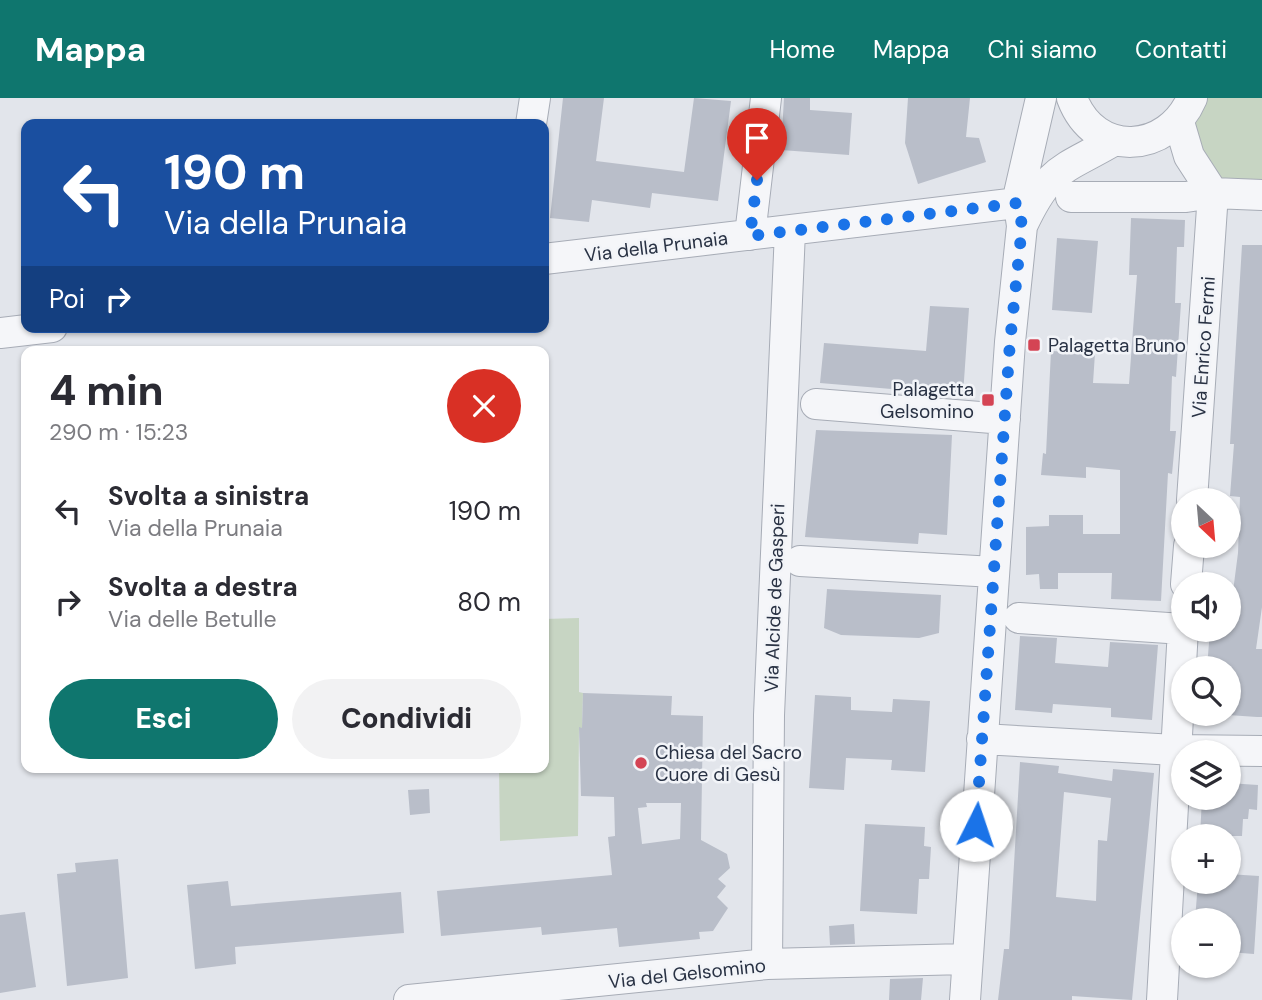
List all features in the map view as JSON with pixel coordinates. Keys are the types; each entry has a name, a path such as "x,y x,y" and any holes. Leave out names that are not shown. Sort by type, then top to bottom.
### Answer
{"street":[{"path":"532,119 535,98"},
{"path":"750,236 766,98"},
{"path":"965,1000 1020,206 1041,98"},
{"path":"1020,206 1070,98"},
{"path":"1070,98 1087,123 1115,140 1145,141 1169,131 1186,110"},
{"path":"1186,110 1189,156 1213,193"},
{"path":"1020,206 1054,173 1115,140"},
{"path":"1071,197 1186,197 1213,193 1262,195"},
{"name":"Via Enrico Fermi","path":"1193,488 1213,193"},
{"name":"Via della Prunaia","path":"549,258 1020,206"},
{"name":"Via Alcide de Gasperi","path":"768,964 769,715 790,232"},
{"path":"0,333 21,331"},
{"path":"816,404 1005,419"},
{"path":"800,561 994,572"},
{"path":"1019,618 1171,628"},
{"path":"1176,740 1182,642"},
{"path":"982,739 1171,750"},
{"path":"1241,751 1262,751"},
{"path":"1162,1000 1172,810"},
{"name":"Via del Gelsomino","path":"409,1000 634,989 768,964 966,959"}],"green space":[{"path":"1192,98 1262,98 1262,195 1213,193 1187,111"},
{"path":"579,618 579,692 583,693 582,728 579,728 578,836 500,841 499,773 549,773 549,619"}],"building":[{"path":"563,98 604,98 596,161 684,172 694,98 731,101 718,201 652,193 650,208 592,200 589,222 550,218"},
{"path":"784,98 810,98 810,110 852,113 849,155 781,150"},
{"path":"908,98 970,98 966,137 979,138 986,162 918,184 905,143"},
{"path":"1131,218 1185,220 1184,247 1177,247 1175,303 1181,303 1176,377 1172,376 1170,431 1176,431 1172,474 1168,473 1161,601 1111,599 1112,573 1058,573 1058,589 1040,589 1039,574 1026,575 1026,527 1049,526 1049,515 1083,515 1083,534 1120,534 1120,470 1086,467 1086,478 1041,475 1043,453 1046,454 1051,351 1095,353 1093,383 1129,384 1137,275 1129,275"},
{"path":"1057,238 1098,241 1092,313 1052,310"},
{"path":"1242,245 1262,245 1262,607 1256,649 1262,649 1262,717 1241,716 1241,656 1208,656 1209,642 1241,642 1241,572 1236,572 1237,558 1241,558 1241,488 1231,488 1234,444 1230,444"},
{"path":"930,306 969,308 963,395 820,383 824,343 926,351"},
{"path":"816,430 952,435 947,535 919,533 918,544 805,537"},
{"path":"827,589 941,595 939,633 919,638 841,635 824,628"},
{"path":"1020,636 1057,638 1055,663 1108,667 1110,642 1158,645 1152,720 1111,717 1111,708 1053,704 1052,713 1015,710"},
{"path":"583,693 672,696 671,715 703,716 701,840 727,854 730,868 718,879 726,886 717,897 728,908 713,931 699,932 700,939 619,947 617,928 542,935 541,927 441,936 437,891 612,875 608,837 615,836 614,797 581,796 579,727 582,728","holes":["646,803 681,803 680,839 642,844 638,808 647,807"]},
{"path":"815,695 851,697 851,710 892,712 893,699 930,701 925,772 891,770 892,760 846,758 844,790 809,788"},
{"path":"1020,762 1059,766 1058,773 1112,781 1113,769 1154,773 1132,1000 1072,996 1072,1000 998,1000 1004,949 1009,949","holes":["1064,792 1111,798 1107,841 1098,840 1096,901 1056,897"]},
{"path":"1241,784 1258,785 1257,810 1249,809 1248,819 1243,819 1242,836 1241,824 1201,824 1201,810 1241,810"},
{"path":"429,789 430,813 410,815 408,790"},
{"path":"865,824 925,827 924,846 931,847 929,879 919,879 917,914 860,911"},
{"path":"118,859 128,978 67,986 57,874 76,872 75,863"},
{"path":"1241,875 1259,876 1254,954 1241,953 1241,908 1196,908 1197,894 1241,894"},
{"path":"228,881 231,906 401,892 404,933 235,947 236,964 195,969 187,885"},
{"path":"25,912 36,987 0,993 0,915"},
{"path":"854,924 855,944 830,945 829,926"},
{"path":"923,978 921,1000 889,1000 890,979"}],"place":[{"name":"Palagetta Bruno","path":"1034,345"},
{"name":"Palagetta Gelsomino","path":"988,400"},
{"name":"Chiesa del Sacro Cuore di Gesù","path":"641,763"}],"route":[{"path":"757,180 750,236 1018,203 1022,226 1010,342 976,825"}]}
